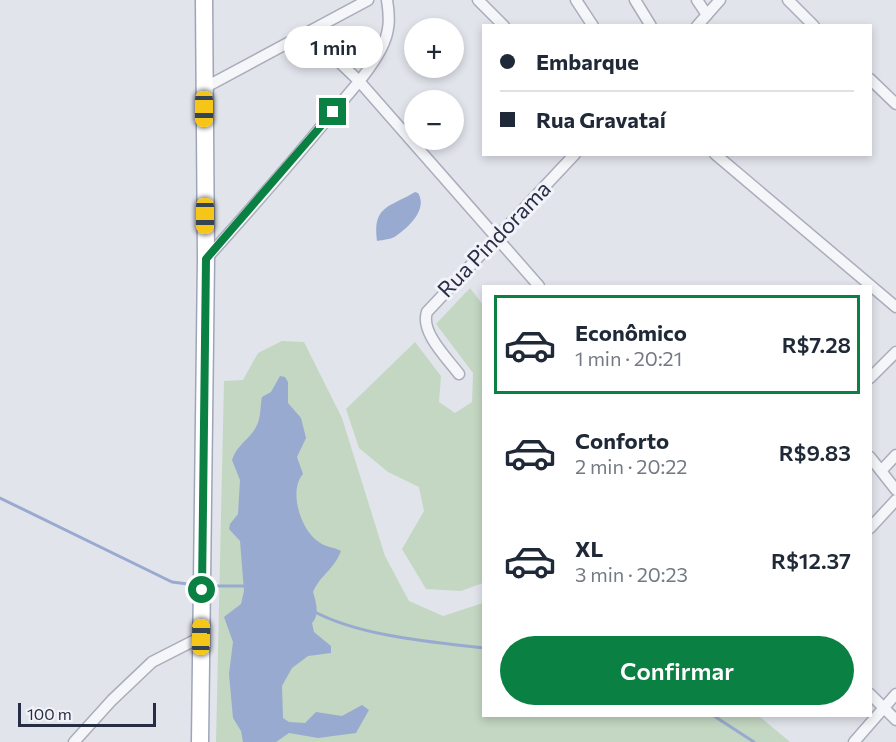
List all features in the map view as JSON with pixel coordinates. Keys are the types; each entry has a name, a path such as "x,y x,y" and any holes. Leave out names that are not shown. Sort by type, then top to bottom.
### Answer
{"main road":[{"path":"200,742 206,259 204,0"}],"street":[{"path":"204,88 368,0"},
{"path":"206,259 280,176 359,81 381,49 387,33 390,20 387,0"},
{"path":"478,0 502,24"},
{"path":"576,0 592,24"},
{"path":"635,0 650,24"},
{"path":"697,0 707,15"},
{"path":"699,24 720,0"},
{"path":"788,0 812,24"},
{"path":"309,33 359,81 538,285"},
{"path":"872,81 896,104"},
{"name":"Rua Pindorama","path":"459,374 427,329 425,319 435,301 573,156"},
{"path":"716,156 871,285"},
{"path":"872,286 895,305"},
{"path":"872,376 896,352"},
{"path":"881,471 896,455"},
{"path":"872,460 896,490"},
{"path":"872,526 896,500"},
{"path":"74,742 112,700 152,662 201,637"},
{"path":"854,742 896,694"},
{"path":"872,696 896,720"}],"green space":[{"path":"470,288 482,304 482,583 461,591 426,589 402,549 424,511 419,487 388,472 359,448 346,409 415,342 441,376 439,402 455,413 472,402 473,373 436,324"},
{"path":"282,341 304,342 342,418 385,556 409,601 443,616 482,603 482,717 760,717 790,742 216,742 224,381 243,380 258,353"}],"water":[{"path":"415,192 418,193 421,205 416,217 396,236 377,241 377,220 380,214"},
{"path":"280,376 285,377 288,382 288,403 301,418 306,438 297,457 303,474 297,490 302,520 313,537 321,544 341,551 313,592 317,608 312,623 314,632 331,646 331,653 308,656 292,668 282,686 283,718 289,722 305,723 316,712 342,716 362,705 369,710 356,733 318,738 289,733 276,742 243,742 241,731 233,718 229,674 233,642 224,617 241,604 244,591 240,541 229,529 238,514 240,480 232,460 257,425 262,397 271,392"}],"waterway":[{"path":"0,498 172,582 196,585"},
{"path":"209,586 247,586"},
{"path":"313,611 331,620 373,632 482,648"},
{"path":"716,717 754,742"}],"route":[{"path":"202,590 206,259 333,112"}]}
